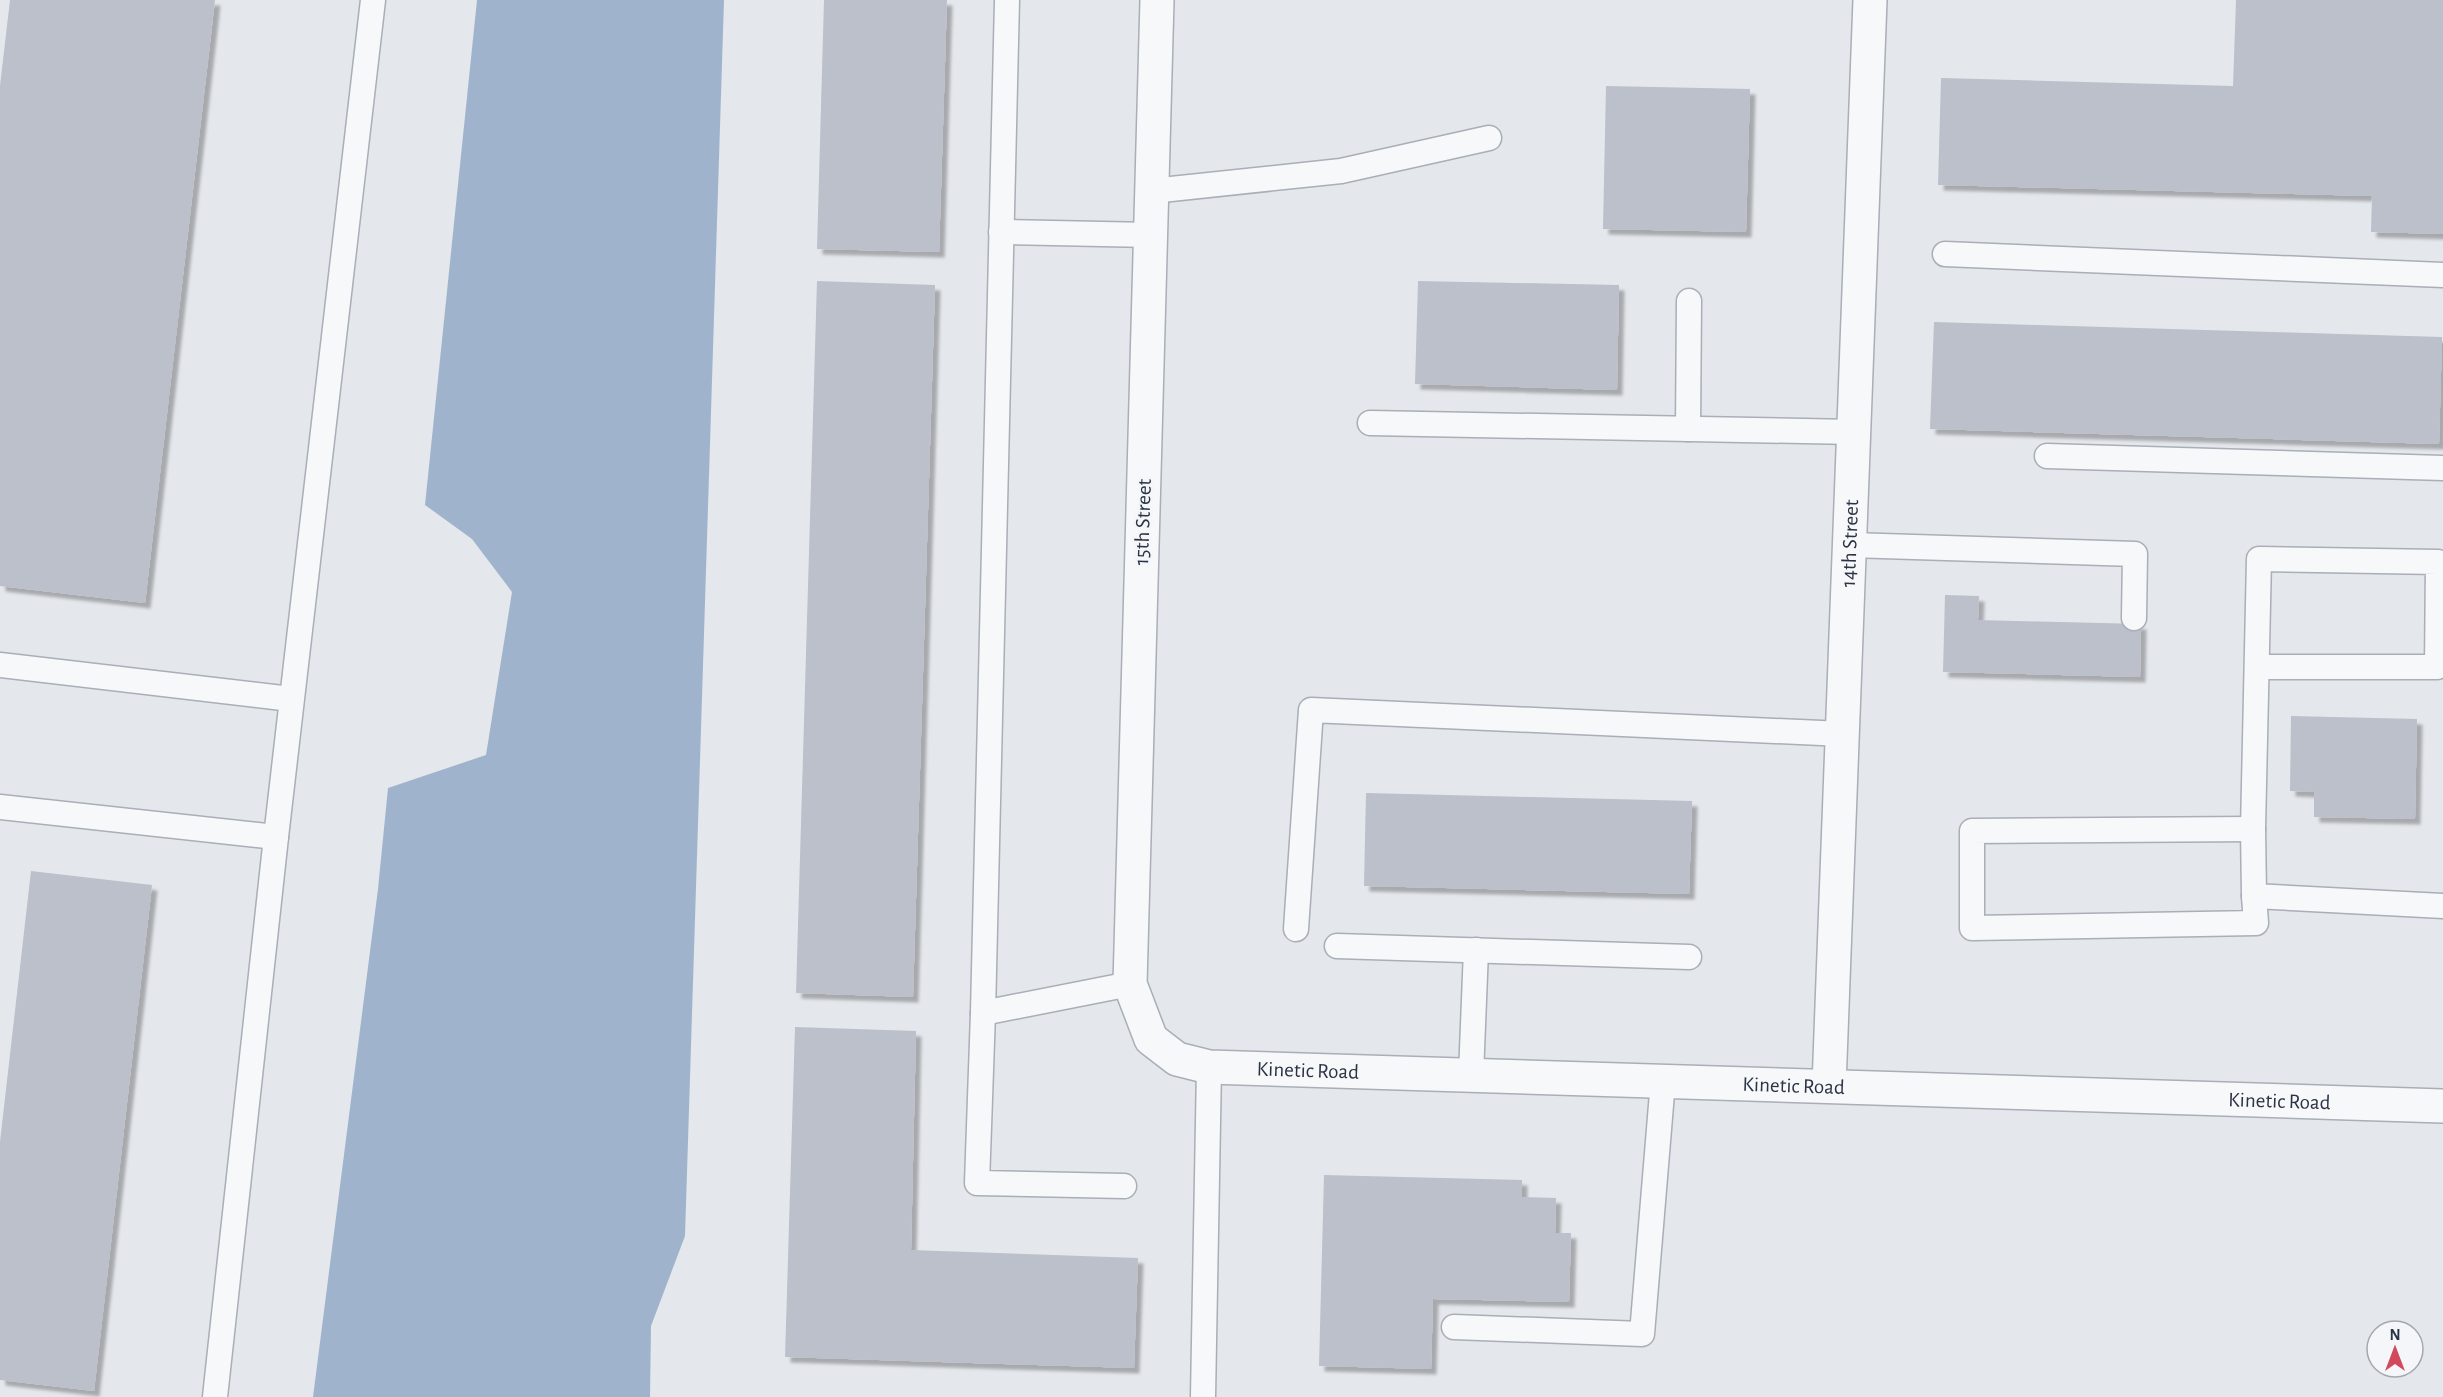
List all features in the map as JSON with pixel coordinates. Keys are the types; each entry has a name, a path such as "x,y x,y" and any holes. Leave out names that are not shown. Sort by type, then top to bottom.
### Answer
{"street":[{"name":"15th Street","path":"1151,1040 1130,984 1157,0"},
{"name":"14th Street","path":"1829,1086 1870,0"},
{"name":"Kinetic Road","path":"1151,1040 1177,1059 1209,1067 2443,1106"}],"lane":[{"path":"215,1397 291,699 373,0"},
{"path":"1007,0 977,1183 1124,1186"},
{"path":"1152,191 1341,171 1489,138"},
{"path":"1001,232 1151,235"},
{"path":"1946,254 2443,275"},
{"path":"1688,429 1689,302"},
{"path":"1370,423 1854,432"},
{"path":"2047,456 2443,468"},
{"path":"1850,544 2135,554 2134,618"},
{"path":"2253,830 1972,831 1972,928 2256,923 2253,830 2259,559 2438,562 2437,667 2257,667"},
{"path":"0,665 291,699"},
{"path":"1296,929 1311,710 1843,734"},
{"path":"0,807 276,837"},
{"path":"2254,896 2443,906"},
{"path":"1336,946 1689,957"},
{"path":"1471,1075 1476,950"},
{"path":"983,1013 1130,984"},
{"path":"1203,1397 1209,1067"},
{"path":"1454,1327 1642,1334 1663,1081"}],"water":[{"path":"477,0 724,0 685,1236 651,1326 650,1397 313,1397 378,889 388,788 486,755 512,592 472,539 425,505"}],"building":[{"path":"10,0 215,0 145,603 0,586 0,86"},
{"path":"824,0 947,0 939,252 817,249"},
{"path":"2236,0 2443,0 2443,234 2371,232 2372,196 1938,185 1941,78 2233,86"},
{"path":"1606,86 1750,89 1746,232 1603,229"},
{"path":"817,281 935,285 913,997 796,993"},
{"path":"1418,281 1619,285 1617,390 1415,384"},
{"path":"1934,322 2442,337 2439,444 1930,429"},
{"path":"1945,595 1979,596 1978,620 2141,624 2140,677 1943,672"},
{"path":"2291,716 2417,719 2415,819 2314,817 2314,792 2290,791"},
{"path":"1366,793 1692,801 1689,894 1364,886"},
{"path":"31,871 152,885 94,1391 0,1380 0,1142"},
{"path":"795,1027 916,1031 911,1250 1138,1258 1134,1368 785,1357"},
{"path":"1324,1175 1522,1180 1522,1197 1556,1198 1555,1233 1571,1233 1569,1302 1433,1299 1431,1369 1319,1366"}]}
